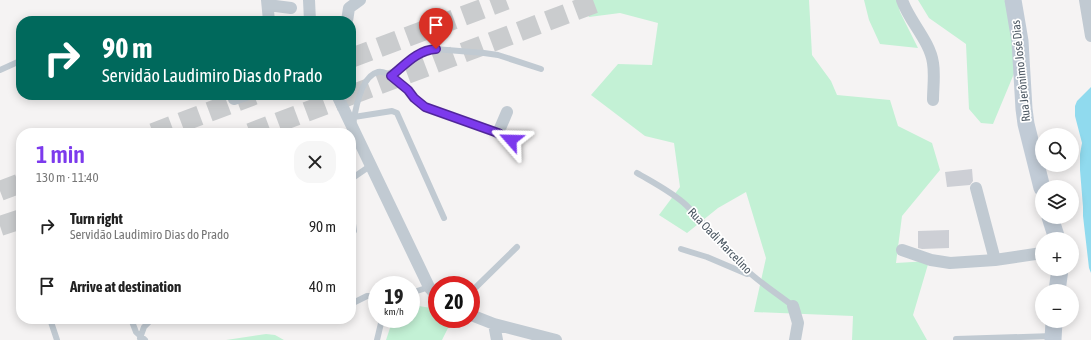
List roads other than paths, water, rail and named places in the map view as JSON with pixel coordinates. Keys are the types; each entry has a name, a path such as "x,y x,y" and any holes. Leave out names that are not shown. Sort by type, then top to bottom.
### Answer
{"main road":[{"name":"Rua Jerônimo José Dias","path":"1013,0 1020,42 1025,116 1040,180"}],"street":[{"path":"309,0 310,16"},
{"path":"348,16 349,8 360,0"},
{"path":"902,0 905,10 929,50 933,63 933,100"},
{"path":"1085,0 1091,36"},
{"path":"269,16 268,3 291,8"},
{"path":"341,100 354,122 370,166 428,281"},
{"path":"498,133 507,112"},
{"path":"976,188 995,260"},
{"path":"902,250 930,260 950,263 995,260 1035,254"},
{"name":"Rua Oadi Marcelino","path":"793,306 798,323 795,340"},
{"path":"480,319 494,324 556,340"},
{"path":"494,324 497,340"}],"lane":[{"path":"391,76 423,51 436,49 498,55 541,70"},
{"path":"0,70 16,62"},
{"path":"444,218 397,113 392,111 354,122 358,100 368,78 377,72 384,72 408,90 414,98 425,107 498,133 511,140"},
{"path":"356,176 370,166"},
{"name":"Rua Oadi Marcelino","path":"637,173 685,204 700,218 737,262 752,276 793,306"},
{"path":"480,283 517,247"},
{"path":"681,248 752,276"},
{"path":"356,302 368,296"},
{"path":"52,324 57,340"},
{"path":"132,324 132,327 141,339"},
{"path":"141,339 144,327 147,324"},
{"path":"377,340 380,328"},
{"path":"956,339 1053,332"}],"water":[{"path":"1091,87 1091,273 1089,268 1083,216 1080,170 1082,143 1075,116 1075,106 1077,101"}],"tunnel":[{"path":"356,56 506,0"},
{"path":"356,93 603,0"},
{"path":"166,128 241,100"},
{"path":"263,128 338,100"},
{"path":"0,191 16,185"},
{"path":"0,226 16,221"}]}
